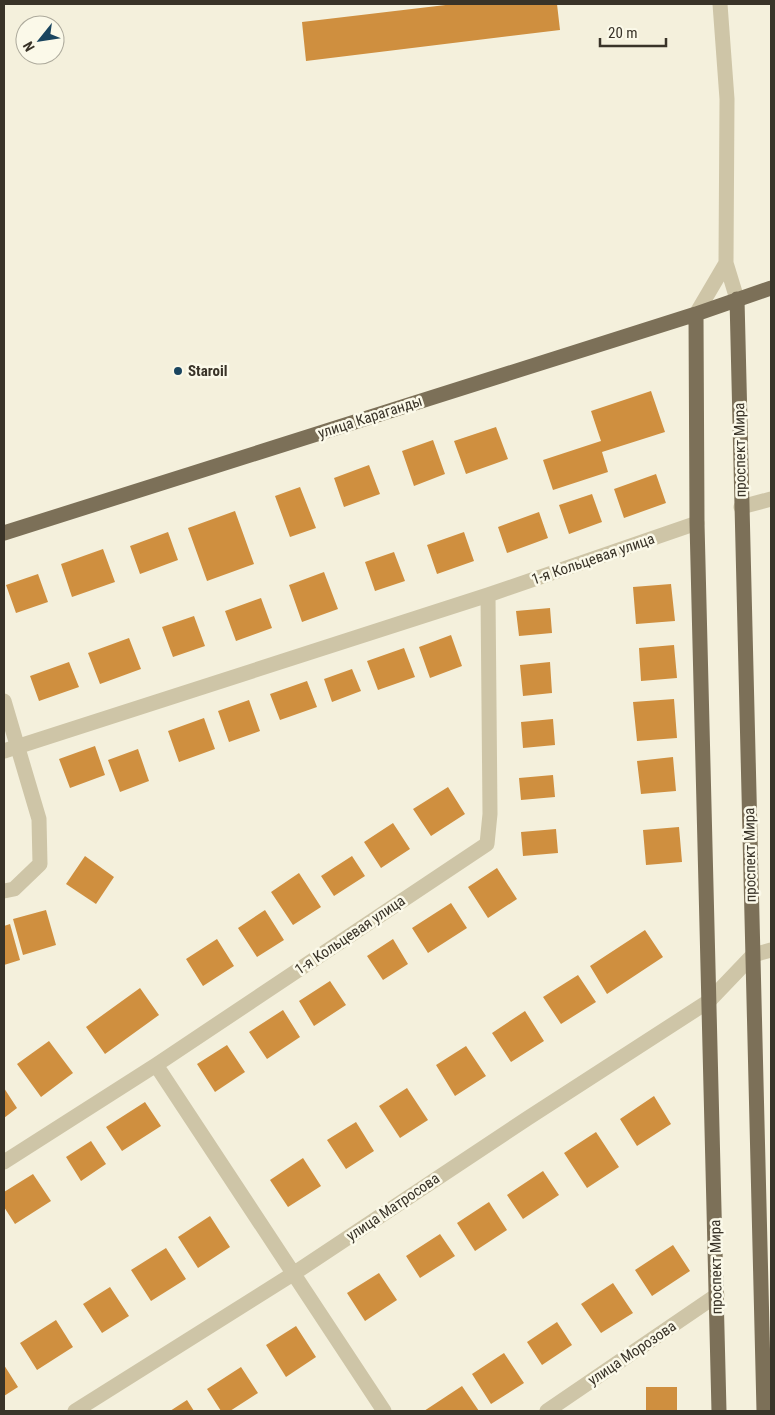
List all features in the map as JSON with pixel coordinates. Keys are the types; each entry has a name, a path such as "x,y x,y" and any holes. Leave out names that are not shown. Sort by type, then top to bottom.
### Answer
{"main road":[{"name":"улица Караганды","path":"4,533 696,314 771,288"},
{"name":"проспект Мира","path":"737,299 764,1411"},
{"name":"проспект Мира","path":"696,314 697,524 720,1411"}],"street":[{"path":"720,4 727,99 726,263 737,299"},
{"path":"696,314 726,263"},
{"path":"741,507 771,499"},
{"name":"1-я Кольцевая улица","path":"10,749 697,524"},
{"name":"1-я Кольцевая улица","path":"4,1162 156,1065 487,844 490,814 488,594"},
{"path":"4,701 10,749 39,819 40,864 14,888 4,891"},
{"path":"753,955 771,950"},
{"name":"улица Матросова","path":"75,1411 293,1274 709,1001 753,955"},
{"path":"156,1065 384,1411"},
{"name":"улица Морозова","path":"547,1411 717,1296"}],"building":[{"path":"454,4 557,4 560,30 306,61 302,22"},
{"path":"651,391 665,432 602,452 608,472 553,490 543,460 601,441 591,411"},
{"path":"496,427 508,459 466,474 454,441"},
{"path":"433,440 445,474 414,486 402,451"},
{"path":"369,465 380,494 344,507 334,478"},
{"path":"656,474 666,503 624,518 614,489"},
{"path":"300,487 316,528 290,537 275,496"},
{"path":"592,494 602,522 569,534 559,505"},
{"path":"235,511 254,564 207,581 188,528"},
{"path":"539,512 548,538 507,553 498,527"},
{"path":"168,532 178,560 140,574 130,546"},
{"path":"464,532 474,561 437,574 427,545"},
{"path":"103,549 115,582 72,597 61,564"},
{"path":"394,552 405,581 375,591 365,562"},
{"path":"324,572 338,609 302,622 289,585"},
{"path":"38,574 48,602 16,613 6,585"},
{"path":"671,584 675,621 636,624 633,587"},
{"path":"261,598 272,628 236,641 225,611"},
{"path":"550,608 552,633 519,636 516,611"},
{"path":"194,616 205,646 173,657 162,627"},
{"path":"451,635 462,666 430,678 419,647"},
{"path":"129,638 141,669 100,684 88,653"},
{"path":"674,645 677,678 641,681 639,648"},
{"path":"404,648 415,677 378,690 367,661"},
{"path":"69,662 79,687 39,701 30,676"},
{"path":"550,662 552,693 523,696 520,665"},
{"path":"352,669 361,691 332,702 324,679"},
{"path":"307,681 317,707 280,720 270,694"},
{"path":"674,699 677,738 637,741 633,702"},
{"path":"249,700 260,731 229,742 218,711"},
{"path":"204,718 215,749 179,762 168,731"},
{"path":"553,719 555,745 523,748 521,722"},
{"path":"95,746 105,775 70,788 59,759"},
{"path":"138,749 149,781 120,792 108,760"},
{"path":"673,757 676,791 641,794 637,761"},
{"path":"553,775 555,797 521,800 519,778"},
{"path":"448,787 465,814 431,836 413,809"},
{"path":"393,823 410,849 381,868 364,842"},
{"path":"679,827 682,862 646,865 643,830"},
{"path":"556,829 558,853 523,856 521,832"},
{"path":"85,856 114,877 96,904 66,884"},
{"path":"352,856 365,876 334,896 321,876"},
{"path":"497,868 517,899 488,918 468,887"},
{"path":"299,873 321,907 293,925 271,892"},
{"path":"451,903 467,928 428,953 412,928"},
{"path":"46,910 56,945 23,955 13,919"},
{"path":"265,910 284,940 257,957 238,928"},
{"path":"10,924 20,960 4,965 4,926"},
{"path":"645,930 663,957 607,994 590,966"},
{"path":"217,939 234,966 203,986 186,959"},
{"path":"393,939 408,964 383,980 367,956"},
{"path":"578,975 596,1002 561,1024 543,997"},
{"path":"330,981 346,1005 314,1026 299,1001"},
{"path":"140,988 159,1015 105,1054 86,1027"},
{"path":"283,1010 300,1037 267,1059 249,1032"},
{"path":"525,1011 544,1041 511,1062 492,1033"},
{"path":"49,1041 73,1073 41,1097 17,1064"},
{"path":"227,1045 245,1072 215,1092 197,1064"},
{"path":"466,1046 486,1076 455,1096 436,1065"},
{"path":"4,1088 17,1108 4,1118"},
{"path":"407,1088 428,1120 400,1138 379,1106"},
{"path":"654,1096 671,1124 637,1146 620,1119"},
{"path":"145,1102 161,1126 122,1151 106,1127"},
{"path":"356,1122 374,1151 346,1169 327,1140"},
{"path":"596,1132 619,1167 587,1188 564,1153"},
{"path":"91,1141 106,1164 81,1181 66,1157"},
{"path":"303,1158 321,1186 288,1207 270,1180"},
{"path":"543,1171 559,1195 523,1219 507,1195"},
{"path":"33,1174 51,1201 15,1224 4,1207 4,1192"},
{"path":"489,1202 507,1230 475,1251 457,1223"},
{"path":"210,1216 230,1247 198,1268 178,1237"},
{"path":"440,1234 455,1256 420,1278 406,1256"},
{"path":"673,1245 690,1271 652,1296 635,1270"},
{"path":"166,1248 186,1279 151,1301 131,1270"},
{"path":"379,1273 397,1300 365,1321 347,1293"},
{"path":"613,1283 633,1313 601,1333 581,1304"},
{"path":"110,1287 129,1316 102,1333 83,1304"},
{"path":"56,1320 73,1347 37,1370 20,1343"},
{"path":"557,1322 572,1345 542,1365 527,1342"},
{"path":"296,1326 316,1357 286,1377 266,1345"},
{"path":"504,1353 524,1383 491,1404 472,1374"},
{"path":"4,1365 18,1387 4,1396"},
{"path":"241,1367 258,1393 230,1411 221,1411 207,1389"},
{"path":"462,1386 479,1411 424,1411"},
{"path":"646,1387 677,1387 677,1411 646,1411"},
{"path":"187,1400 194,1411 170,1411"}],"place":[{"name":"Staroil","path":"178,371"}]}
